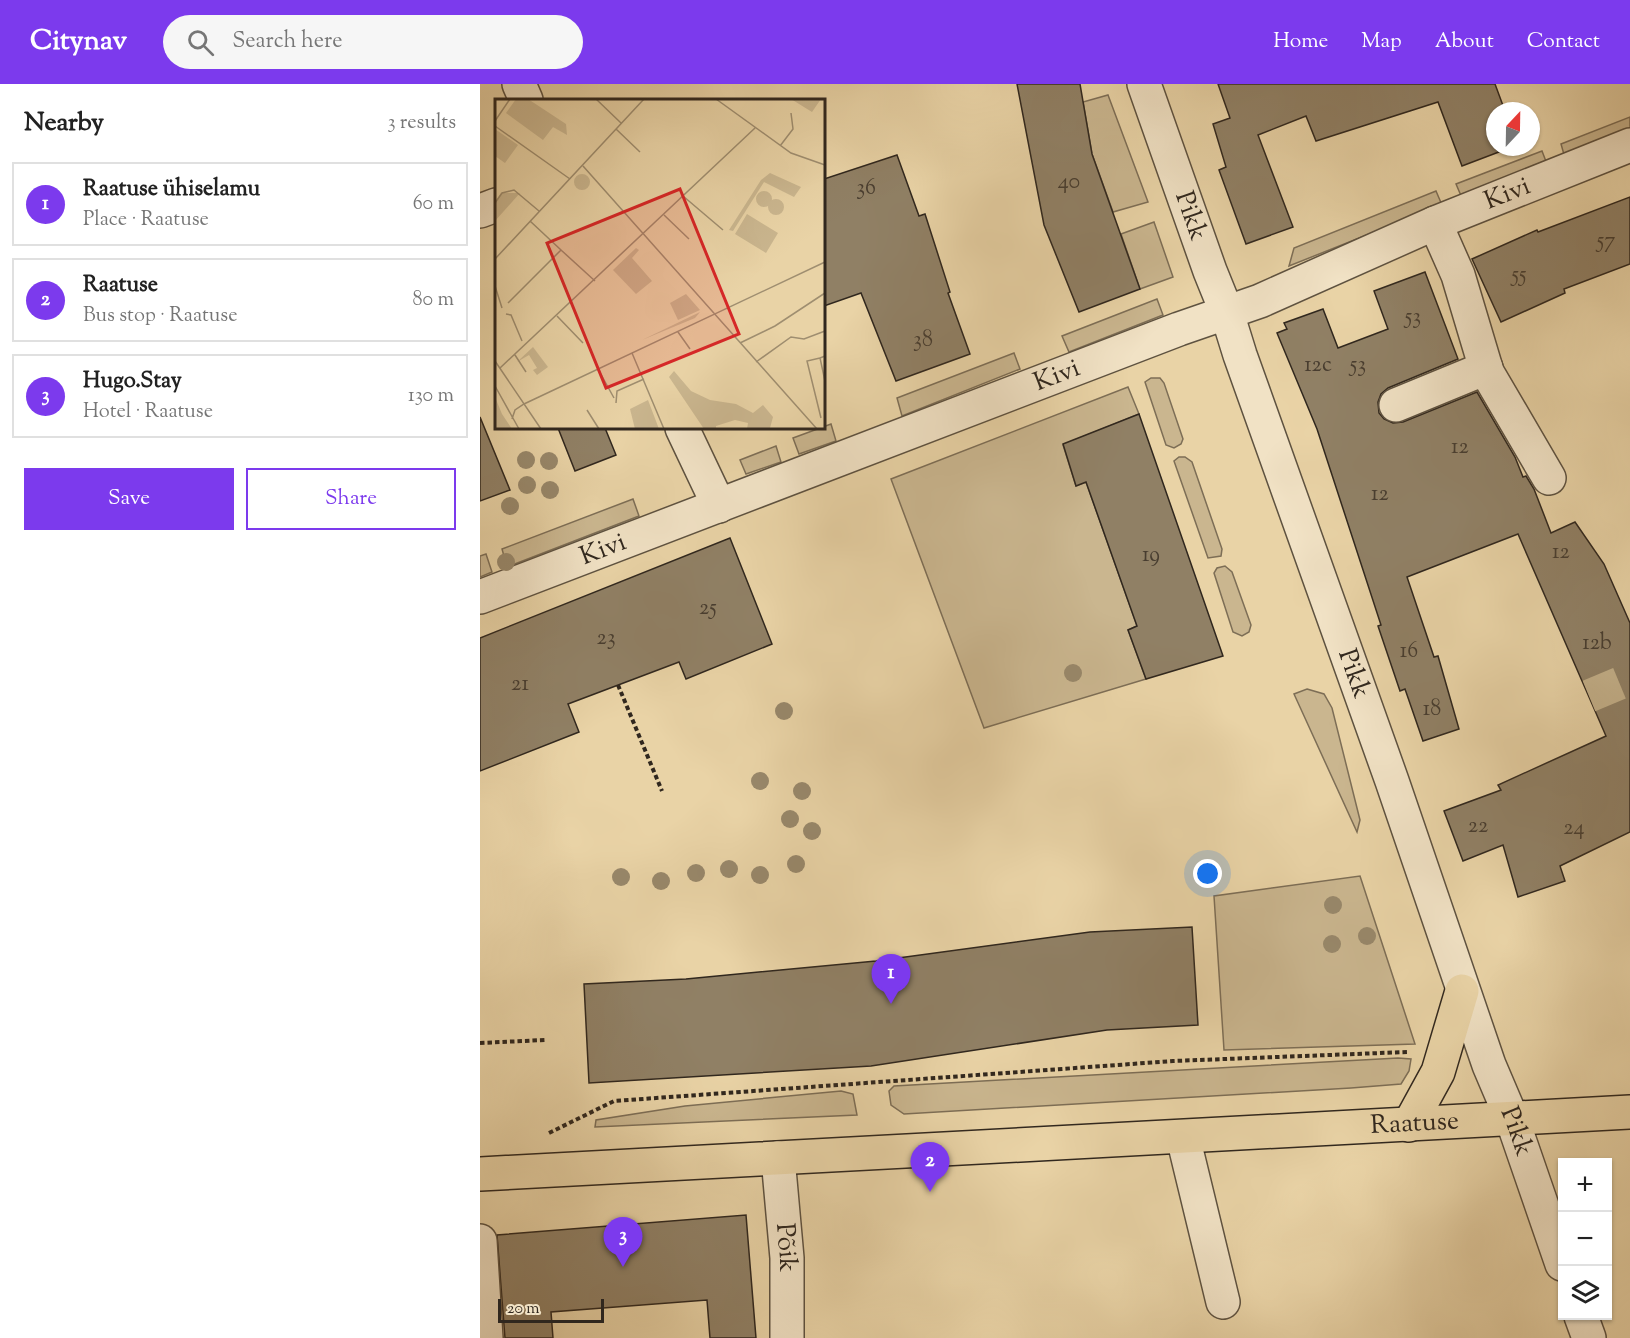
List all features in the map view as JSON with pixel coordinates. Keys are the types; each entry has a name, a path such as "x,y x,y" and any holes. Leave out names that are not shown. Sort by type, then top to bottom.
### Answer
{"main road":[{"path":"1409,1125 1438,1072 1462,991"},
{"name":"Raatuse","path":"480,1174 1630,1112"}],"street":[{"path":"519,84 526,99"},
{"name":"Pikk","path":"1144,84 1392,781 1462,991 1512,1119 1558,1250"},
{"name":"Kivi","path":"480,597 1227,313 1435,223 1630,145"},
{"path":"480,212 495,205"},
{"path":"1435,223 1458,275 1486,368 1549,478"},
{"path":"1396,405 1486,368"},
{"path":"682,429 719,506"},
{"path":"1183,1137 1223,1302"},
{"name":"Põik","path":"778,1158 787,1258 787,1338"},
{"path":"480,1241 486,1338"},
{"path":"1582,1320 1589,1338"}],"path":[{"path":"618,685 662,790"},
{"path":"480,1043 545,1040"},
{"path":"549,1133 614,1101 1173,1061 1410,1052"}],"shaded area":[{"path":"1108,95 1148,202 1113,212 1092,154 1083,102"},
{"path":"1630,117 1630,133 1565,158 1561,144"},
{"path":"1542,151 1547,164 1462,198 1456,184 1529,156 1540,156"},
{"path":"1436,191 1442,205 1289,266 1294,248"},
{"path":"1154,222 1173,277 1140,289 1121,234"},
{"path":"1157,299 1163,315 1069,352 1062,336"},
{"path":"1014,353 1020,369 902,416 897,398"},
{"path":"1151,378 1160,378 1164,383 1183,439 1181,444 1174,448 1166,445 1145,382"},
{"path":"1128,387 1139,414 1063,445 1076,486 1086,482 1137,626 1128,630 1146,679 984,728 891,479"},
{"path":"831,424 836,441 799,454 793,438 817,429 825,429 825,426"},
{"path":"776,446 781,462 746,474 740,460"},
{"path":"1179,457 1185,457 1192,462 1222,549 1221,556 1208,558 1174,461"},
{"path":"633,499 639,516 507,567 502,549"},
{"path":"486,554 492,572 480,577 480,556"},
{"path":"1225,566 1232,572 1251,625 1249,632 1242,636 1233,632 1214,573 1217,568"},
{"path":"1307,689 1324,694 1332,708 1360,820 1357,832 1294,694"},
{"path":"1360,876 1415,1044 1224,1050 1214,896"},
{"path":"1411,1059 1409,1071 1401,1084 1351,1088 904,1114 891,1105 889,1091 894,1086"},
{"path":"841,1091 853,1094 857,1115 595,1127 596,1120 685,1106"}],"building":[{"path":"1017,84 1080,84 1092,154 1140,289 1079,312 1044,225"},
{"path":"1218,84 1495,84 1502,102 1486,102 1486,156 1488,156 1462,166 1438,102 1316,141 1306,116 1258,135 1293,227 1246,244 1219,170 1226,167 1213,124 1230,118"},
{"path":"897,155 919,216 925,214 950,292 948,293 970,354 896,381 861,293 825,306 825,179"},
{"path":"1630,197 1630,264 1564,289 1565,293 1501,322 1472,259 1537,230 1538,232"},
{"path":"1425,272 1458,359 1388,388 1381,394 1378,402 1379,413 1384,419 1393,423 1403,422 1477,392 1515,457 1523,477 1526,476 1534,489 1551,533 1575,522 1604,564 1630,623 1630,832 1560,866 1565,881 1518,897 1503,845 1463,861 1444,811 1501,790 1498,785 1606,736 1518,534 1407,577 1434,657 1438,656 1459,729 1423,741 1405,689 1400,691 1378,626 1381,625 1317,429 1277,333 1287,329 1284,323 1323,309 1338,348 1388,329 1374,291"},
{"path":"1139,414 1223,656 1146,679 1128,630 1137,626 1086,482 1076,486 1063,444"},
{"path":"480,417 510,490 480,501"},
{"path":"558,429 605,429 616,455 575,471"},
{"path":"730,538 772,644 686,679 679,662 568,704 579,732 480,771 480,638"},
{"path":"1192,927 1198,1025 1107,1030 871,1066 589,1083 584,984 686,979 876,961 1090,932"},
{"path":"746,1215 756,1338 710,1338 707,1300 551,1312 553,1338 505,1338 497,1235"}],"tunnel":[{"path":"1589,696 1630,679"}],"place":[{"name":"Raatuse ühiselamu","path":"891,1004"},
{"name":"Raatuse","path":"930,1192"},
{"name":"Hugo.Stay","path":"623,1267"}]}
